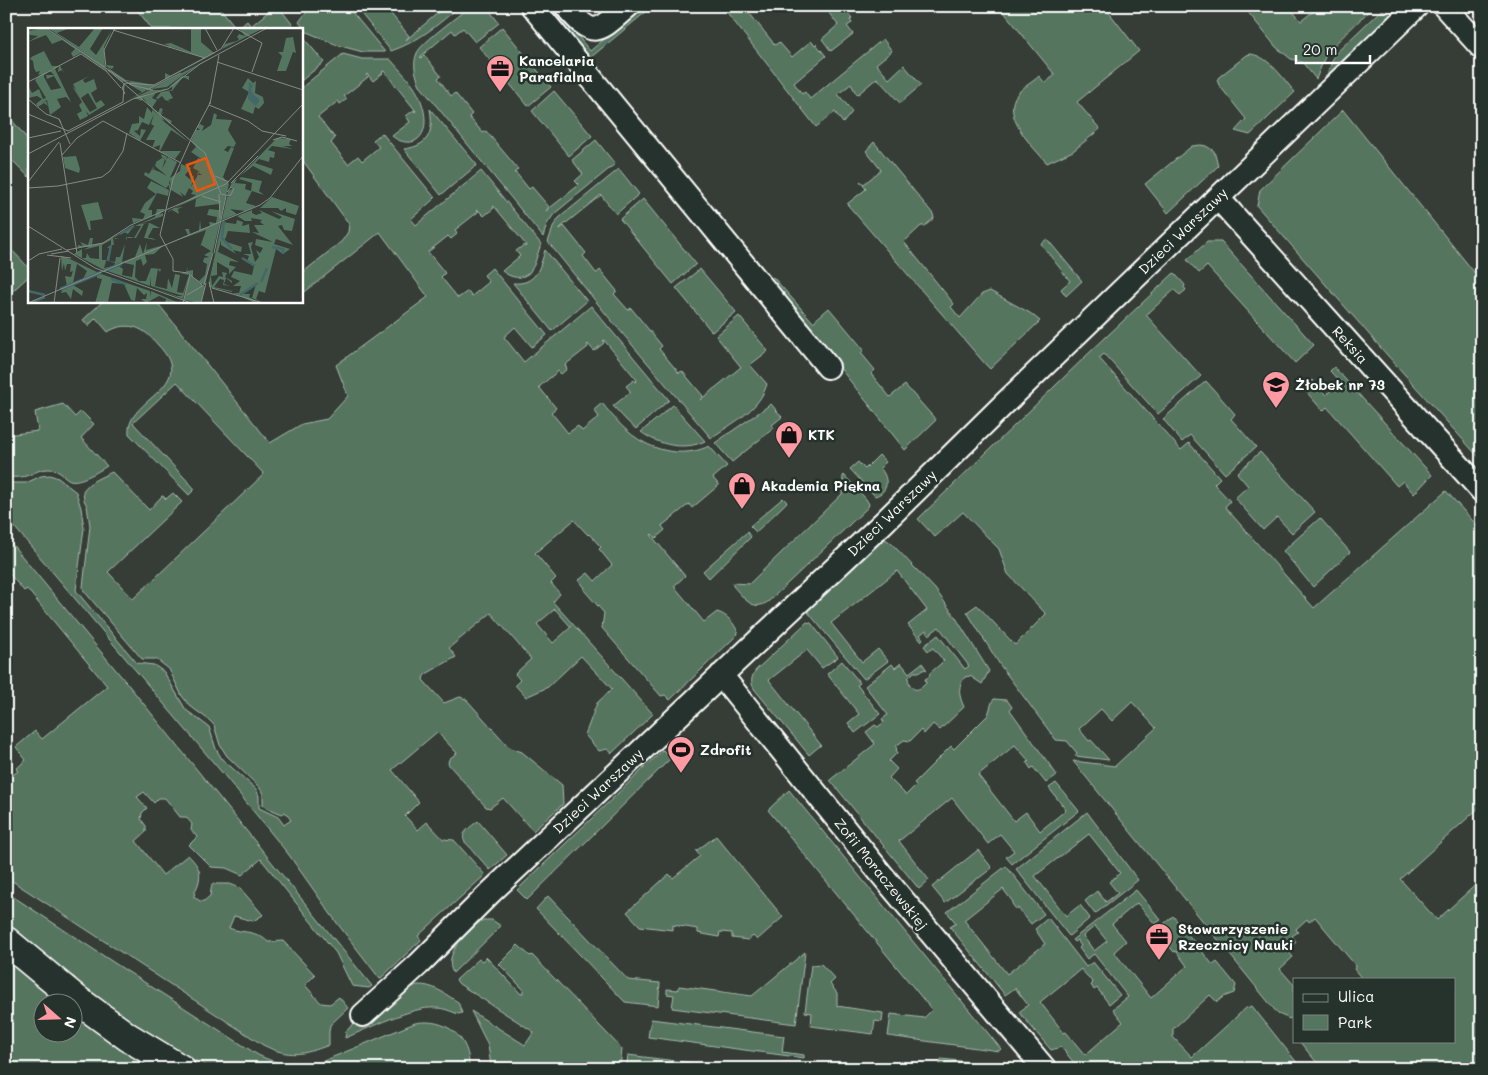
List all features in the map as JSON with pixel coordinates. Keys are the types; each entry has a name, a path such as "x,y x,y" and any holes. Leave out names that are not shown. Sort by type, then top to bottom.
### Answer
{"main road":[{"path":"6,941 76,999 128,1038 181,1069"}],"street":[{"path":"532,6 828,367"},
{"path":"566,6 584,26 597,30 605,26 628,6"},
{"name":"Dzieci Warszawy","path":"363,1015 883,523 1418,6"},
{"path":"1444,6 1482,48"},
{"name":"Reksia","path":"1218,198 1482,491"},
{"name":"Zofii Moraczewskiej","path":"721,675 882,876 1045,1069"}],"green space":[{"path":"134,6 222,6 220,8 236,28 151,28"},
{"path":"264,6 278,6 295,28 239,28 247,21 251,26 268,12"},
{"path":"311,6 347,6 385,52 363,52 337,45 307,32 299,22"},
{"path":"355,6 379,6 383,11 387,9 409,36 406,40 446,6 460,6 419,38 391,51"},
{"path":"470,6 486,6 499,23 475,42 463,28 455,34 452,30 420,57 424,55 441,76 438,78 451,96 455,93 472,114 469,117 483,133 486,131 518,169 514,173 529,189 532,187 549,207 546,211 579,185 575,181 583,174 572,160 596,140 615,164 554,214 547,224 543,237 421,87 415,70 416,57 420,48"},
{"path":"548,6 553,6 590,51 644,6 653,6 590,58"},
{"path":"722,6 749,6 746,9 775,45 779,42 792,57 811,41 816,44 826,56 794,83 802,94 805,92 810,99 883,39 892,51 876,64 889,79 904,65 921,85 900,103 877,78 857,95 851,84 838,94 852,112 843,123 835,112 816,127"},
{"path":"827,6 842,6 852,18 850,20 852,23 847,26 853,34 831,51 822,39 838,25 829,13 831,11"},
{"path":"999,6 1104,6 1139,51 1077,102 1100,129 1073,151 1047,163 1027,140 1015,121 1013,102 1020,91 1039,76 1045,83 1055,75"},
{"path":"1243,6 1288,6 1301,21 1320,6 1333,11 1343,6 1374,6 1327,52 1316,79 1302,62 1291,59 1276,47"},
{"path":"1381,10 1386,11 1391,16 1328,76 1335,54"},
{"path":"502,27 551,87 528,106 479,47"},
{"path":"302,36 324,62 302,80"},
{"path":"343,54 362,59 390,59 414,87 425,115 424,130 415,141 403,142 392,136 410,122 406,116 414,110 416,111 384,71 373,81 367,74 368,77 344,96 347,99 340,104 338,101 318,117 335,138 331,143 348,164 358,156 362,161 379,147 373,140 382,133 435,198 411,219 416,225 481,171 541,244 534,265 529,273 519,277 509,275 502,271 520,256 516,251 526,245 494,206 484,216 477,209 478,212 455,230 457,234 451,239 448,236 428,252 445,273 441,277 458,298 468,291 472,296 489,282 484,275 492,268 547,335 532,347 515,327 504,337 524,362 591,306 669,400 636,429 613,406 631,392 626,386 637,380 604,340 604,343 594,351 588,344 588,347 565,365 567,369 561,374 558,371 539,387 556,408 551,412 568,433 578,426 582,431 599,417 594,410 602,403 616,420 645,443 660,449 677,452 693,451 709,446 727,466 713,478 719,485 692,508 689,504 662,525 665,530 656,538 651,535 685,576 674,586 704,622 717,612 720,613 733,623 738,634 670,700 665,695 661,696 602,628 604,613 584,590 585,588 579,580 588,573 595,581 612,565 599,549 601,547 574,520 535,553 556,578 551,583 560,594 553,602 653,714 612,753 607,749 599,751 585,735 597,703 612,689 581,656 548,687 526,697 515,685 520,680 515,674 531,659 491,613 449,648 456,657 426,674 423,680 444,703 460,697 466,699 508,746 522,752 562,785 563,804 533,831 503,798 490,808 486,807 449,765 449,759 457,753 437,732 392,770 419,802 405,816 418,830 427,822 443,839 454,840 485,875 418,936 421,940 380,979 337,923 289,855 224,775 6,517 6,483 26,483 41,476 50,475 58,478 76,492 84,528 77,592 137,663 154,665 164,672 186,710 209,727 216,749 222,759 256,789 259,796 259,808 278,817 284,825 291,820 285,812 282,814 263,806 263,794 260,788 227,756 220,745 214,725 190,706 182,696 169,669 156,659 142,659 84,591 83,587 90,526 83,491 92,482 112,472 149,510 162,496 166,499 173,493 182,502 108,572 133,599 264,474 177,382 133,423 195,489 189,495 129,434 131,422 138,411 166,383 171,372 169,360 153,339 138,328 124,326 108,332 96,318 88,326 83,320 102,302 157,302 270,443 302,424 327,419 348,396 336,365 428,297 380,232 302,294 302,273 342,241 348,232 349,224 302,159 302,87","holes":["555,609 571,627 553,643 537,624"]},
{"path":"1251,54 1264,59 1270,64 1295,92 1250,135 1235,131 1246,119 1217,80 1247,55"},
{"path":"554,91 592,136 569,156 532,111"},
{"path":"430,109 477,165 441,195 404,149 419,145 428,136 431,125"},
{"path":"1343,110 1474,272 1482,265 1482,461 1257,206 1260,190"},
{"path":"6,113 28,140 28,176 6,154"},
{"path":"874,142 933,214 934,218 925,226 921,226 904,242 954,304 951,307 960,318 982,294 990,291 1030,313 1040,321 990,369 847,204 866,189 860,181 864,184 881,170 866,151"},
{"path":"1201,145 1214,151 1218,166 1168,213 1145,184 1192,146"},
{"path":"619,169 639,194 616,214 601,195 560,228 564,226 586,253 583,256 596,273 600,270 617,291 614,294 628,310 631,308 662,346 659,349 679,373 682,371 703,396 700,400 741,367 716,336 739,316 768,351 750,365 767,384 758,402 744,416 711,438 548,242 554,225 559,218"},
{"path":"643,199 696,264 673,284 620,219"},
{"path":"1047,239 1082,281 1066,296 1061,289 1070,281 1041,244"},
{"path":"1207,242 1221,242 1314,345 1295,363 1207,266 1199,273 1187,260"},
{"path":"6,244 28,267 28,277 6,297 6,275 11,270 6,265"},
{"path":"545,250 587,301 552,331 513,283 527,281 536,274"},
{"path":"700,269 736,312 712,332 676,288"},
{"path":"1174,273 1185,285 1186,290 1180,295 1174,290 1146,315 1201,376 1158,414 1104,354 1099,358 1181,450 1189,443 1220,478 1214,484 1230,501 1225,507 1314,608 1446,491 1482,531 1482,805 1400,879 1437,920 1482,879 1482,1069 1322,1069 1300,1042 1456,1042 1456,978 1361,978 1354,969 1356,966 1315,917 1309,922 1307,919 1296,929 1298,932 1292,936 1296,942 1288,951 1293,957 1280,969 1293,984 1293,1016 1290,1019 1278,1014 1073,761 1115,766 1156,728 1132,702 1112,721 1101,709 1079,729 1109,760 1075,756 1077,753 1067,741 1056,740 1000,665 967,612 977,605 1015,645 1046,614 1008,574 999,549 963,512 935,537 918,519"},
{"path":"773,277 813,322 829,308 864,350 861,353 875,370 871,374 890,397 905,385 936,420 905,450 770,280"},
{"path":"1334,367 1432,475 1414,494 1403,481 1397,486 1327,407 1323,411 1303,388 1312,380 1326,395 1340,382 1330,371"},
{"path":"1206,381 1235,414 1231,419 1256,447 1225,474 1190,435 1182,442 1163,419"},
{"path":"63,404 75,417 81,411 94,424 81,438 107,466 88,477 77,480 68,479 51,469 45,469 24,477 6,477 6,435 38,431 35,412"},
{"path":"771,404 782,417 772,425 774,428 732,462 715,443"},
{"path":"673,405 705,441 689,446 672,445 655,440 641,432"},
{"path":"1260,452 1315,512 1292,533 1277,517 1263,530 1235,498 1248,486 1237,473"},
{"path":"879,455 886,462 880,468 885,476 886,484 883,491 875,496 850,469 858,462 865,469"},
{"path":"844,475 866,499 869,504 868,507 769,601 753,605 733,586 733,583 749,584 842,494"},
{"path":"783,498 787,502 756,532 750,526"},
{"path":"1320,518 1350,552 1313,587 1283,551"},
{"path":"747,532 751,537 709,578 703,571"},
{"path":"6,537 372,986 369,988 352,986 336,953 261,859 242,875 226,868 211,867 189,845 197,837 191,830 192,824 186,817 180,817 165,798 159,798 154,803 144,792 137,797 147,808 142,813 141,819 146,826 146,832 136,841 163,875 188,855 199,870 200,877 194,897 200,901 204,901 210,896 212,884 230,884 240,888 263,915 253,921 234,916 229,928 253,933 268,942 283,941 315,975 305,985 321,1003 330,1004 339,997 348,1008 330,1025 329,1045 296,1054 281,1052 263,1045 6,877 6,780 18,771 16,769 26,760 16,747 35,731 42,739 107,686 27,589 24,591 6,570"},
{"path":"881,539 887,540 892,544 935,589 956,618 989,671 982,684 970,676 965,677 961,684 960,692 964,707 940,730 933,724 924,734 921,730 910,741 904,740 896,746 897,753 889,761 897,769 889,778 906,795 916,785 914,783 951,746 954,749 988,715 994,699 1007,700 1012,707 1010,710 1057,775 1046,783 1033,767 1031,769 1027,763 1029,761 1015,745 978,775 1014,821 1026,812 1040,831 1066,810 1049,788 1056,783 1079,811 1012,864 1006,857 1014,851 1000,834 988,844 952,798 899,841 929,880 919,889 830,780 875,744 866,732 875,725 878,727 884,722 882,719 888,715 865,686 892,664 895,668 901,663 909,673 922,663 927,670 914,672 908,678 912,688 917,689 923,686 926,683 925,679 929,677 930,673 944,661 933,648 928,651 924,646 938,635 965,669 969,666 939,627 929,635 926,630 920,635 923,639 921,641 908,625 927,610 897,571 831,623 862,662 878,649 888,661 864,679 807,611"},
{"path":"807,622 811,623 838,657 822,668 807,650 769,680 821,745 809,755 752,685 753,675 756,670"},
{"path":"842,661 860,683 857,685 880,714 855,733 848,723 859,714 827,674"},
{"path":"663,750 671,758 527,900 517,890"},
{"path":"789,790 1001,1049 999,1051 888,1036 891,1014 924,1018 932,1010 768,810"},
{"path":"1087,812 1138,880 1095,914 1085,901 1097,891 1106,902 1118,893 1109,882 1120,873 1089,834 1035,876 1066,916 1080,905 1090,918 1069,936 1016,869"},
{"path":"478,821 507,855 490,870 464,839 467,830"},
{"path":"716,836 783,917 757,940 753,936 748,940 732,938 732,933 720,932 719,937 698,933 698,929 673,925 673,930 640,926 627,912 669,874 673,878 700,856 696,851"},
{"path":"978,850 992,868 945,903 932,887"},
{"path":"1006,866 1044,914 1031,924 1018,908 1016,909 1012,904 1013,902 1003,889 964,920 1007,974 1045,944 1035,929 1048,918 1086,967 1093,962 1120,995 1109,1004 1097,988 1094,990 1091,985 1093,983 1081,969 1040,1002 1064,1033 1066,1032 1085,1055 1123,1022 1113,1009 1128,997 1094,954 1087,959 1079,948 1081,946 1077,940 1074,942 1072,940 1136,890 1161,920 1155,924 1137,903 1112,924 1126,941 1114,952 1151,998 1187,966 1176,951 1174,952 1169,946 1171,945 1158,929 1173,916 1213,965 1217,962 1236,985 1234,993 1223,997 1217,1002 1210,995 1173,1029 1173,1037 1192,1057 1246,1008 1252,1006 1302,1069 1112,1069 1108,1064 1103,1069 1079,1069 1061,1047 1051,1050 1019,1012 1028,1005 1015,988 1005,995 950,927 956,923 947,912","holes":["1095,926 1107,941 1094,951 1083,936"]},
{"path":"6,892 258,1055 281,1063 296,1065 313,1064 415,1023 426,1022 446,1026 461,1039 466,1047 469,1069 213,1069 176,1051 122,1017 6,922"},
{"path":"548,896 628,980 660,983 658,1006 625,1002 536,909"},
{"path":"483,920 492,920 501,926 453,973 451,958 454,950 464,936"},
{"path":"518,945 530,956 532,955 622,1049 620,1069 513,1069 491,1066 488,1045 471,1011 525,1045 534,1032 459,984 456,980 479,959 482,961 486,957 521,994 523,993 523,989 499,964"},
{"path":"805,952 796,1024 672,1008 674,995 667,994 667,989 678,990 679,986 752,996"},
{"path":"6,956 51,992 32,992 32,1042 82,1042 82,1018 96,1031 158,1069 6,1069"},
{"path":"821,964 835,979 830,984 837,993 837,1006 883,1013 882,1022 875,1021 873,1034 811,1026 812,1013 805,1012 811,965"},
{"path":"417,985 439,990 458,1002 462,1013 458,1014 438,1008 425,1008 402,1014 345,1038 346,1031 358,1020 365,1026 405,990"},
{"path":"651,1019 784,1036 782,1052 804,1055 804,1058 648,1037"},
{"path":"628,1055 740,1069 626,1069"},
{"path":"941,1059 999,1065 1003,1069 939,1069"}],"place":[{"name":"Kancelaria Parafialna","path":"500,93"},
{"name":"Żłobek nr 73","path":"1276,409"},
{"name":"KTK","path":"789,459"},
{"name":"Akademia Piękna","path":"742,510"},
{"name":"Zdrofit","path":"681,774"},
{"name":"Stowarzyszenie Rzecznicy Nauki","path":"1159,961"}]}
